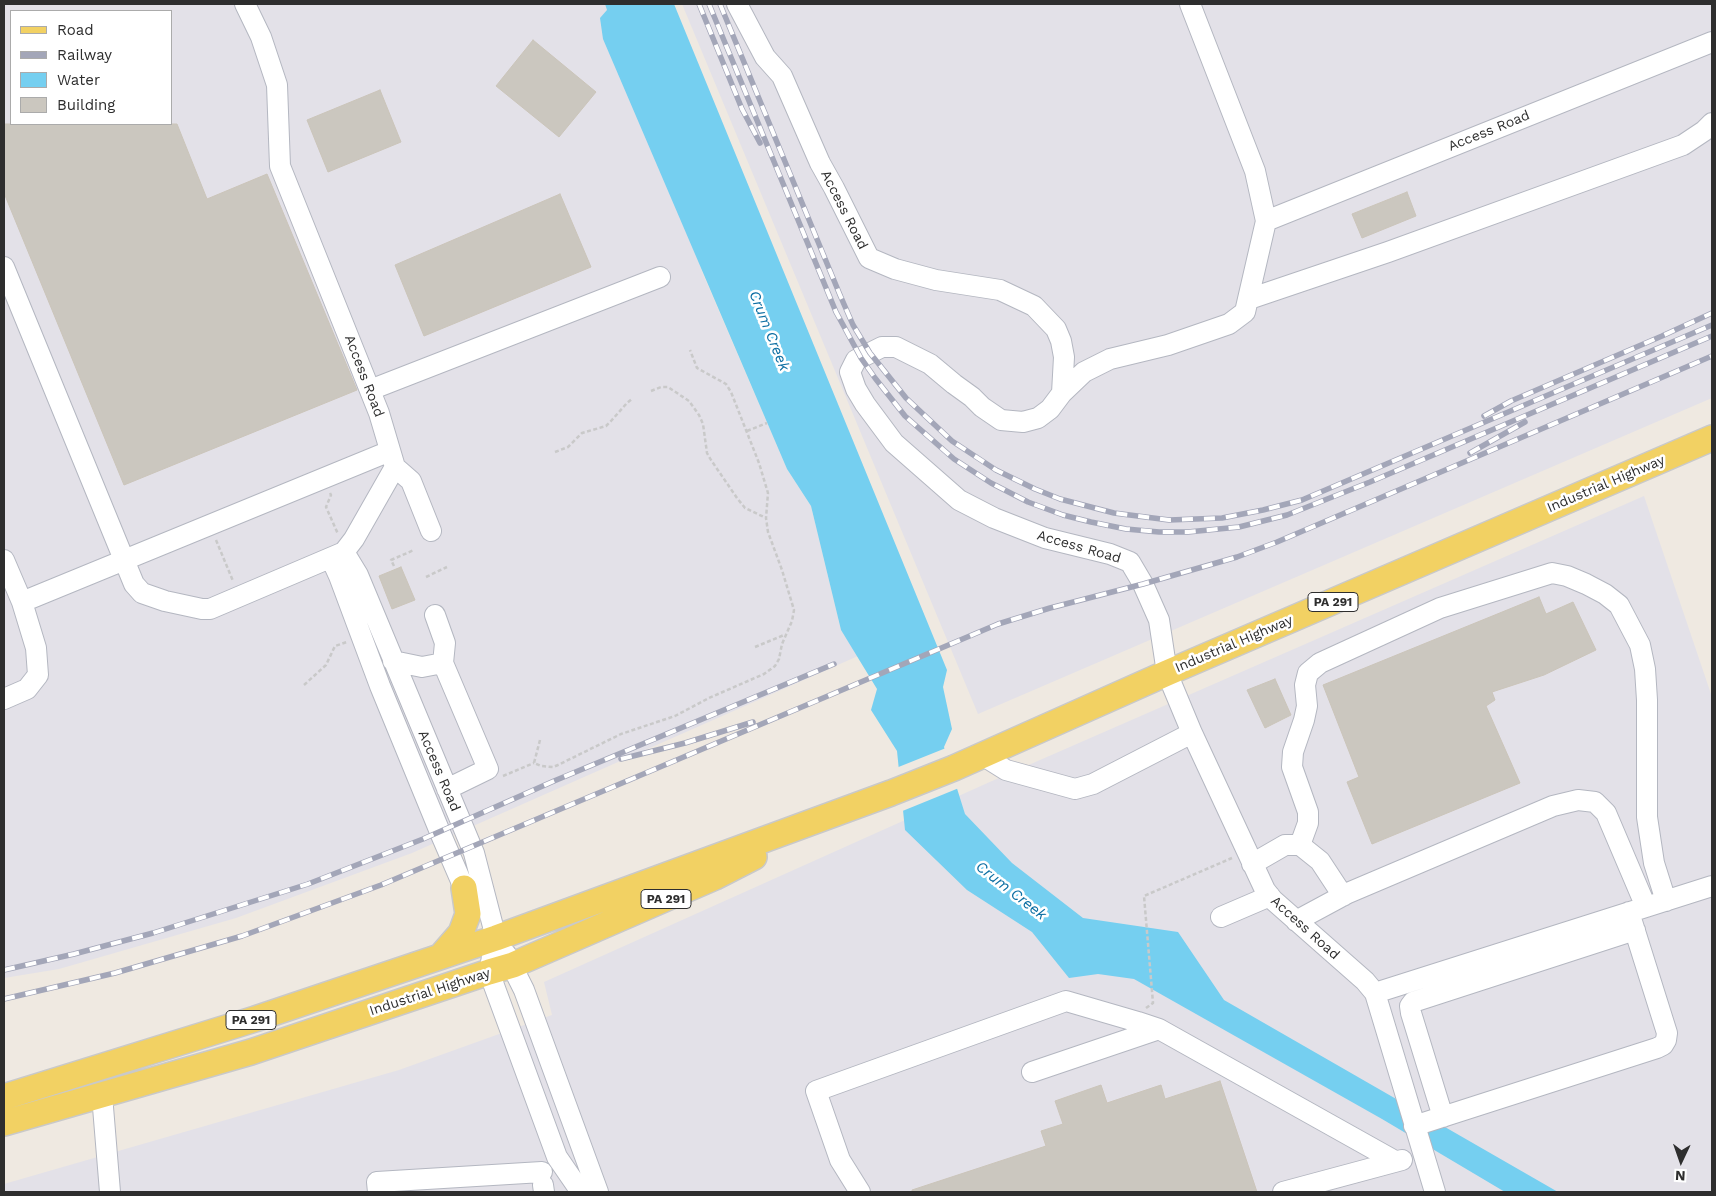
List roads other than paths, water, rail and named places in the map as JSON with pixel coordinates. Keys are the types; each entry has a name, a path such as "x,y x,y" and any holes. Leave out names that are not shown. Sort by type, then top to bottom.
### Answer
{"main road":[{"name":"Industrial Highway","path":"4,1098 255,1019 441,957 891,793 954,768 1167,673 1712,438"},
{"name":"Industrial Highway","path":"4,1123 251,1052 489,972 513,966 715,877 838,812"},
{"path":"441,957 461,933 468,914 464,888"}],"lane":[{"name":"Access Road","path":"245,4 261,38 277,84 280,166 379,413 393,459"},
{"name":"Access Road","path":"737,4 765,57 782,76 820,163 869,258 895,269 936,280 1000,290 1034,306 1056,329 1061,341 1064,357 1062,393"},
{"name":"Access Road","path":"1190,4 1255,171 1266,221 1245,312 1229,324 1168,345 1110,359 1084,372 1062,393 1050,409 1038,418 1023,422 1001,420 982,408 972,397 930,364 896,347 882,347 856,360 850,372 865,404 894,443 959,500 994,518 1045,538 1110,554 1130,562 1143,584 1159,620 1167,673 1192,733 1238,830 1244,860 1270,896 1365,981 1375,993 1435,1192"},
{"name":"Access Road","path":"1266,221 1712,42"},
{"path":"1249,299 1388,252 1683,145 1704,131 1712,123"},
{"path":"4,267 134,584 142,593 151,597 202,609 210,608 337,549 354,539 393,459"},
{"path":"370,390 660,277"},
{"path":"22,602 125,560 393,459"},
{"path":"393,459 411,481 431,531"},
{"name":"Access Road","path":"337,549 358,575 474,853 496,938"},
{"name":"Access Road","path":"337,549 334,564 379,684 464,888 496,938"},
{"path":"4,560 22,602 36,648 38,675 27,689 4,700"},
{"path":"1300,845 1308,822 1308,812 1292,767 1292,752 1307,706 1305,685 1308,672 1320,663 1440,608 1552,573 1567,576 1586,584 1605,594 1619,605 1640,645 1647,700 1647,818 1654,863 1666,901"},
{"path":"435,615 446,643 443,662 488,769 447,790"},
{"path":"379,684 396,669 422,667 443,662"},
{"path":"982,755 1006,770 1051,784 1075,789 1093,784 1192,733"},
{"path":"1296,921 1343,896 1553,806 1578,800 1595,802 1606,813 1637,916 1667,1033 1663,1045 1414,1126"},
{"path":"1244,860 1286,845 1300,845 1320,861 1343,896"},
{"path":"1443,1117 1410,1013 1410,1006 1414,1002 1637,916 1666,901 1712,886"},
{"path":"1221,917 1270,896"},
{"path":"1375,993 1637,916"},
{"path":"496,938 513,966 527,999 598,1192"},
{"path":"496,938 489,972 557,1157 581,1192"},
{"path":"860,1192 840,1160 816,1091 1066,1001 1159,1029 1395,1161"},
{"path":"1032,1072 1159,1029"},
{"path":"102,1095 110,1192"},
{"path":"1284,1192 1423,1154"},
{"path":"378,1192 377,1182 543,1183"}],"water":[{"name":"Crum Creek","path":"605,4 674,4 947,670 943,687 952,729 944,747 965,814 1012,863 1083,918 1178,932 1224,1000 1558,1192 1505,1192 1382,1119 1134,979 1098,974 1069,978 1032,932 967,890 905,830 897,751 871,710 877,689 841,630 811,506 787,469 603,39 600,18 607,10"}],"railway":[{"path":"699,4 742,109 760,143"},
{"path":"709,4 836,312 861,358 905,416 954,459 991,483 1028,502 1063,515 1126,529 1159,532 1188,532 1239,527 1287,515 1370,482 1712,336"},
{"path":"720,4 840,295 853,325 870,353 906,398 952,441 996,470 1060,499 1114,513 1169,520 1222,518 1302,500 1712,325"},
{"path":"1484,416 1511,401 1712,313"},
{"path":"4,999 115,973 242,936 381,885 998,624 1237,557 1277,542 1712,356"},
{"path":"1470,453 1525,422"},
{"path":"4,970 153,933 308,884 423,839 554,781 834,664"},
{"path":"621,759 685,743 753,722"}]}
